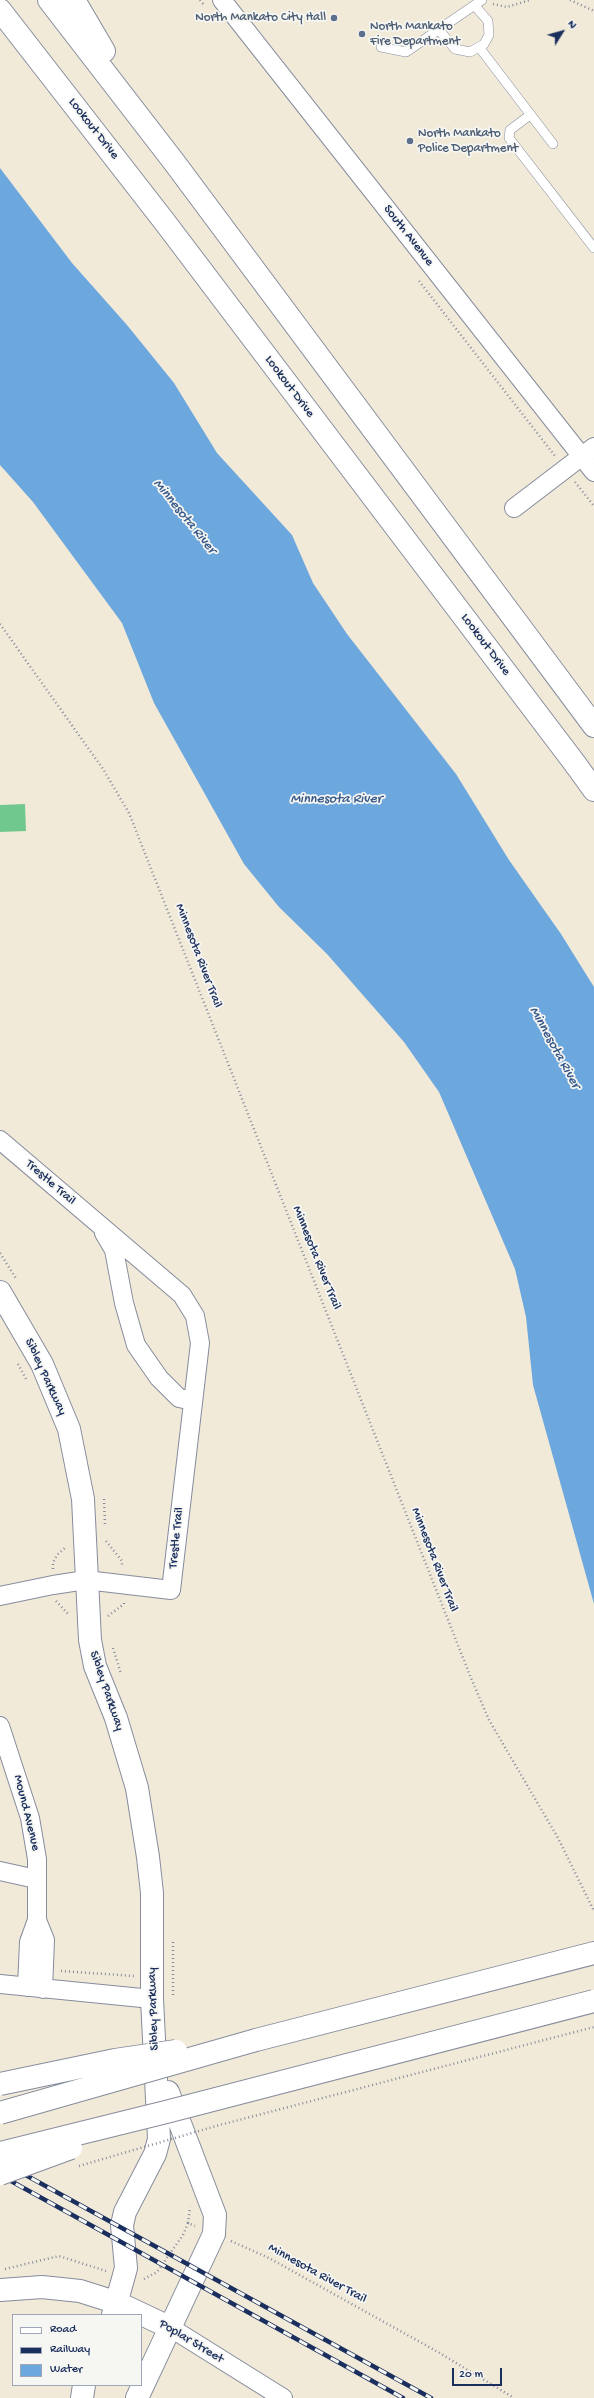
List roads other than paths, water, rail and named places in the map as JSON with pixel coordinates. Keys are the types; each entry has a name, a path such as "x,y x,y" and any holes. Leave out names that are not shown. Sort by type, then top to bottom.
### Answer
{"main road":[{"path":"49,0 174,162 594,726"},
{"path":"74,0 174,162"},
{"name":"Lookout Drive","path":"0,10 159,215 576,765"},
{"path":"576,765 594,785"},
{"path":"576,765 594,790"},
{"name":"Sibley Parkway","path":"0,1292 42,1364 69,1429 84,1499 86,1580 90,1640 95,1666 128,1753 137,1788 144,1827 152,1893 144,1999 155,2057 162,2114 159,2139 155,2154 125,2212 122,2225 126,2268 116,2309"},
{"path":"0,2113 256,2040 594,1953"},
{"path":"0,2153 162,2114 594,2001"},
{"path":"0,2084 115,2060 256,2040"},
{"name":"Sibley Parkway","path":"137,2398 214,2234 215,2216 155,2057"},
{"path":"0,2174 162,2114"},
{"name":"Poplar Street","path":"0,2290 49,2287 80,2291 116,2309 130,2314"},
{"name":"Poplar Street","path":"142,2318 171,2328"},
{"path":"82,2398 84,2386"}],"street":[{"name":"South Avenue","path":"222,0 588,452 594,472"},
{"path":"514,508 588,452"},
{"name":"Trestle Trail","path":"0,1140 182,1295 195,1316 200,1343 171,1590 86,1580"},
{"name":"Trestle Trail","path":"100,1226 114,1250 124,1303 136,1345 159,1378 179,1398 193,1401"},
{"path":"0,1596 86,1580"},
{"name":"Mound Avenue","path":"0,1726 30,1818 37,1859 37,1920 30,1942 35,1988"},
{"path":"0,1871 36,1879"},
{"name":"Mound Avenue","path":"35,1988 44,1969 45,1940 37,1920"},
{"path":"0,1984 144,1999"},
{"name":"Poplar Street","path":"171,2328 283,2398"}],"lane":[{"path":"381,48 406,52 439,30 480,3 488,21 489,35 484,44 470,52 455,49 439,30"},
{"path":"479,47 553,144"},
{"path":"530,115 510,130 509,138 594,248"}],"water":[{"name":"Minnesota River","path":"0,168 72,263 127,325 174,383 217,453 292,535 313,583 347,634 456,774 509,860 561,934 594,987 594,1604 533,1385 526,1317 515,1269 439,1092 404,1042 327,954 279,907 244,864 154,703 122,623 33,502 0,465"}],"railway":[{"path":"0,2161 431,2398"},
{"path":"0,2175 403,2398"}],"place":[{"name":"North Mankato City Hall","path":"334,18"},
{"name":"North Mankato Fire Department","path":"362,34"},
{"name":"North Mankato Police Department","path":"410,141"}]}
